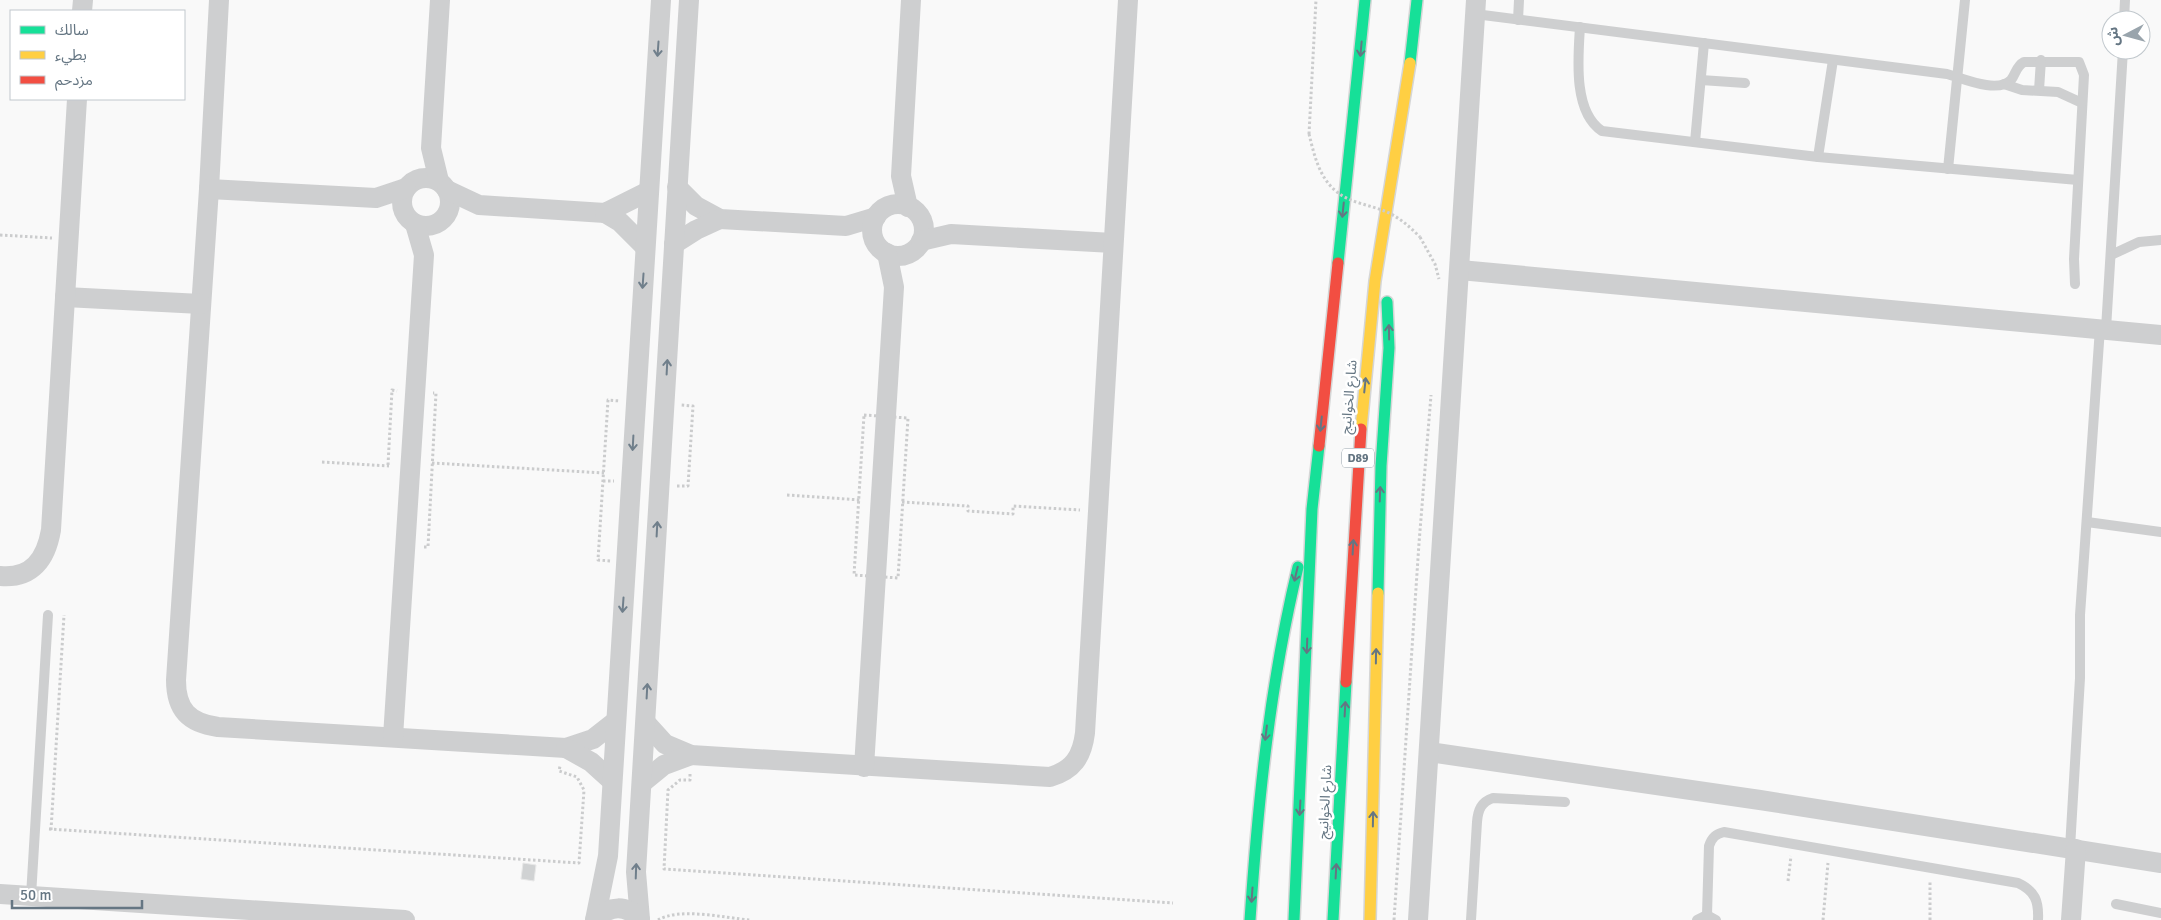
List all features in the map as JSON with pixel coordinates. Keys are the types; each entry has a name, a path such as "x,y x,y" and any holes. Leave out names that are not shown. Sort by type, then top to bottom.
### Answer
{"highway":[{"name":"شارع الخوانيج","path":"1294,920 1306,695 1312,510 1365,0"},
{"name":"شارع الخوانيج","path":"1333,920 1358,460 1379,257 1407,94 1417,0"},
{"path":"1370,920 1380,476 1389,348 1388,316 1379,257"},
{"path":"1250,920 1257,816 1271,698 1297,570 1312,510"}],"street":[{"path":"219,0 209,189 176,680 176,694 182,708 191,718 204,725 563,748 593,739 616,721"},
{"path":"393,737 424,255 451,205 431,148 440,0"},
{"path":"595,920 608,856 661,0"},
{"path":"646,920 636,872 689,0"},
{"path":"864,767 897,248 915,214 901,176 911,0"},
{"path":"646,723 665,744 691,755 1050,777 1064,772 1076,762 1083,749 1085,733 1128,0"},
{"path":"1418,920 1476,7"},
{"path":"0,576 10,577 26,572 40,562 48,547 51,530 77,100"},
{"path":"424,255 402,200 431,148"},
{"path":"897,248 872,229 901,176"},
{"path":"209,189 376,198 426,178 480,205 605,213 649,191"},
{"path":"677,187 696,206 720,219 846,226 897,248 951,234 1114,243"},
{"path":"376,198 427,227 480,205"},
{"path":"846,226 882,212 894,205 915,214 951,234"},
{"path":"605,213 627,228 645,247"},
{"path":"674,244 696,230 720,219"},
{"path":"1460,270 2103,328 2161,335"},
{"path":"65,296 201,304"},
{"path":"563,748 591,762 612,781"},
{"path":"1428,752 1760,800 2161,863"},
{"path":"642,782 664,765 691,755"},
{"path":"2071,920 2073,849"},
{"path":"0,894 405,920"},
{"path":"595,920 603,912 612,908 623,908 646,920"}],"lane":[{"path":"1518,20 1520,0"},
{"path":"1948,169 1965,0"},
{"path":"1476,7 1518,20 1958,77 1985,85 2004,84 2022,90 2058,92 2082,103"},
{"path":"1580,28 1579,79 1586,115 1593,125 1602,131 1818,157 2078,180"},
{"path":"1695,142 1704,43"},
{"path":"1818,157 1833,60"},
{"path":"2004,84 2010,80 2021,64 2042,60 2073,60 2080,63 2084,75 2074,259 2075,284"},
{"path":"2039,90 2042,60"},
{"path":"2073,849 2080,678 2080,615 2086,522 2111,255 2122,60"},
{"path":"1701,80 1745,83"},
{"path":"2111,255 2139,242 2161,240"},
{"path":"2086,522 2161,532"},
{"path":"31,896 48,615"},
{"path":"1470,920 1477,822 1480,807 1485,800 1493,798 1565,802"},
{"path":"1697,920 1711,918 1709,846 1711,839 1717,834 1724,832 2008,880 2027,887 2038,900 2038,920"},
{"path":"2116,904 2161,913"}],"path":[{"path":"1316,0 1309,134 1314,155 1322,174 1337,192 1388,212 1405,222 1420,237 1435,264 1439,286"},
{"path":"0,235 68,239"},
{"path":"1394,920 1417,562 1431,393"},
{"path":"322,462 432,468"},
{"path":"432,463 604,473"},
{"path":"787,495 968,506 968,511 1012,514 1013,506 1098,511"},
{"path":"52,830 64,615"},
{"path":"35,829 578,863 584,790 577,777 559,771 563,748"},
{"path":"691,755 690,780 680,780 668,790 664,869 1173,904"},
{"path":"1788,881 1792,843"},
{"path":"1823,920 1829,849"},
{"path":"1930,920 1931,867"},
{"path":"646,920 678,914 696,914 750,920"}],"building":[{"path":"523,863 536,865 534,881 521,879"}],"traffic: fast":[{"path":"1338,263 1365,0"},
{"path":"1410,63 1417,0"},
{"path":"1378,593 1381,466 1389,348 1387,302"},
{"path":"1294,920 1312,509 1319,446"},
{"path":"1250,920 1266,742 1280,654 1298,567"},
{"path":"1333,920 1346,682"}],"traffic: slow":[{"path":"1361,429 1375,281 1410,63"},
{"path":"1370,920 1378,593"}],"traffic: jam":[{"path":"1319,446 1338,263"},
{"path":"1346,682 1361,429"}]}
